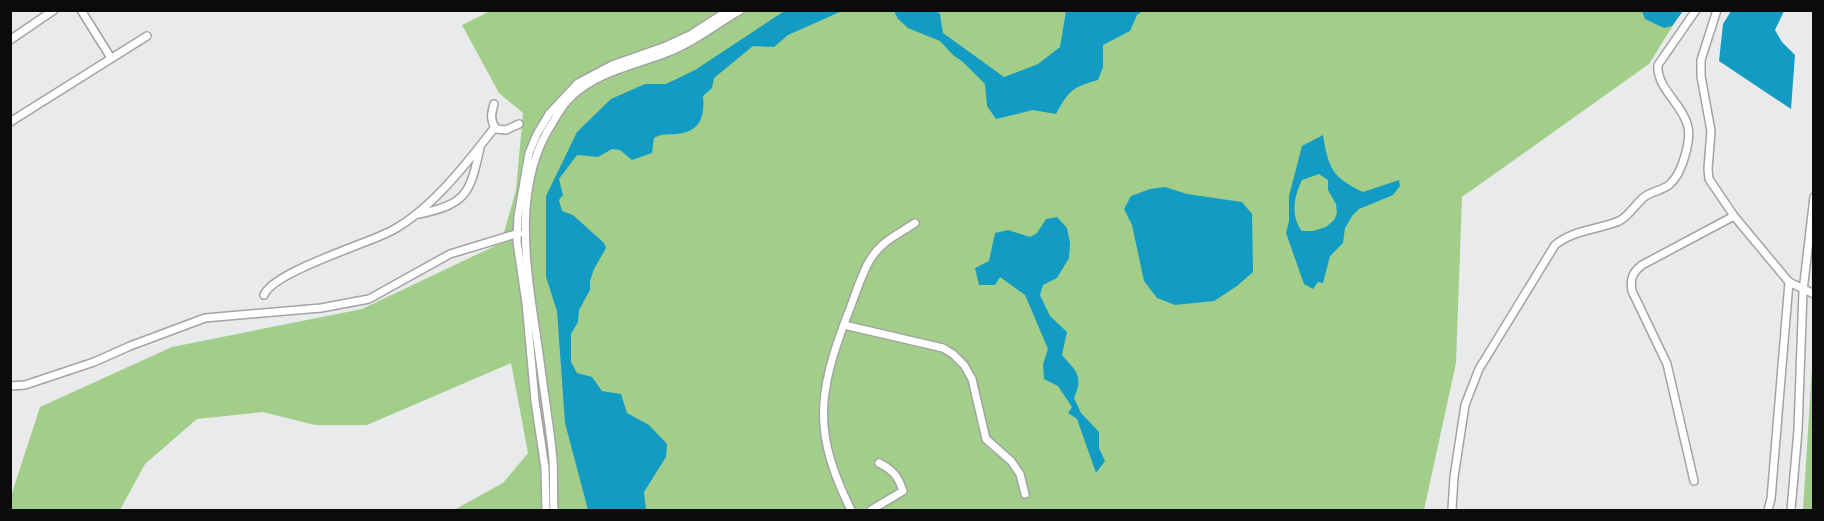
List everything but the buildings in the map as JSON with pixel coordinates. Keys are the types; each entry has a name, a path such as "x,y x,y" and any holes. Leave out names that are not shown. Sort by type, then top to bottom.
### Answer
{"street":[{"path":"10,40 54,10"},
{"path":"81,10 111,58"},
{"path":"554,510 553,462 526,253 518,216 529,153 543,124 578,83 612,65 690,35 729,10"},
{"path":"546,510 545,468 535,401 521,232 536,152 543,137 571,97 605,74 667,53 692,41 741,10"},
{"path":"1452,510 1454,477 1465,405 1479,369 1555,245 1565,237 1622,220 1645,196 1671,184 1684,160 1688,128 1658,75 1658,65 1696,10"},
{"path":"1716,10 1701,60 1701,76 1711,130 1709,179 1734,216 1789,282 1803,291 1814,294"},
{"path":"10,122 147,36"},
{"path":"494,104 491,114 496,129 506,130 519,124"},
{"path":"264,295 266,289 300,269 390,232 417,215 480,147 495,127"},
{"path":"417,215 437,210 456,201 468,190 474,177 480,147"},
{"path":"1791,510 1798,430 1803,291 1814,197"},
{"path":"1694,481 1667,364 1632,291 1631,282 1634,272 1642,265 1734,216"},
{"path":"851,510 829,458 823,413 825,385 832,356 871,257 885,242 915,223"},
{"path":"10,386 25,385 94,362 205,318 321,308 369,299 450,254 521,232"},
{"path":"1768,510 1771,499 1789,282"},
{"path":"844,325 943,348 953,354 964,365 972,379 986,439 1016,467 1025,494"},
{"path":"871,510 903,491 898,478 891,470 879,463"}],"green space":[{"path":"490,11 1682,11 1649,64 1462,197 1456,363 1424,510 454,510 503,483 528,453 511,363 367,425 315,425 263,412 197,419 145,464 120,510 11,510 11,496 40,407 172,347 362,309 501,243 516,190 523,113 499,93 462,25"},
{"path":"1813,352 1813,510 1803,510"}],"water":[{"path":"786,10 842,11 788,35 774,47 753,46 714,78 712,88 703,96 702,117 696,127 691,130 685,133 657,136 654,138 652,153 632,160 620,150 612,149 598,157 577,155 559,179 563,195 559,200 562,211 573,215 604,243 606,248 594,269 590,290 579,310 578,322 571,334 571,362 577,373 592,377 602,391 621,394 627,413 649,425 667,444 666,457 644,492 646,510 588,510 565,423 557,311 546,277 546,196 577,132 611,99 645,84 666,84 695,70"},
{"path":"1642,10 1683,11 1672,26 1664,28 1645,19"},
{"path":"894,11 936,11 940,14 943,33 1004,77 1038,64 1060,47 1066,11 1143,11 1137,15 1130,31 1103,45 1103,67 1098,80 1072,91 1056,114 1033,110 996,119 987,106 985,84 940,41 908,28 898,19"},
{"path":"1731,11 1784,11 1775,30 1782,42 1795,55 1791,109 1719,61 1723,24"},
{"path":"1323,135 1327,156 1338,177 1363,192 1399,180 1400,186 1393,195 1359,209 1352,216 1345,228 1343,243 1330,256 1323,283 1318,282 1313,289 1304,284 1286,233 1289,221 1289,196 1302,146","holes":["1319,174 1328,180 1328,190 1336,204 1337,213 1334,220 1326,227 1313,231 1302,231 1296,219 1294,206 1302,180"]},
{"path":"1165,187 1187,194 1242,202 1252,214 1253,272 1214,301 1175,305 1157,298 1144,281 1132,225 1124,209 1131,196 1150,189"},
{"path":"1057,217 1067,228 1070,243 1069,258 1057,278 1043,285 1040,295 1050,316 1067,332 1062,355 1077,374 1078,384 1074,398 1081,413 1099,432 1099,448 1105,461 1096,473 1077,419 1068,413 1072,407 1058,386 1044,379 1043,364 1048,349 1025,295 1000,277 995,285 979,285 975,268 989,261 995,233 1008,230 1030,237 1037,233 1046,219"}]}
